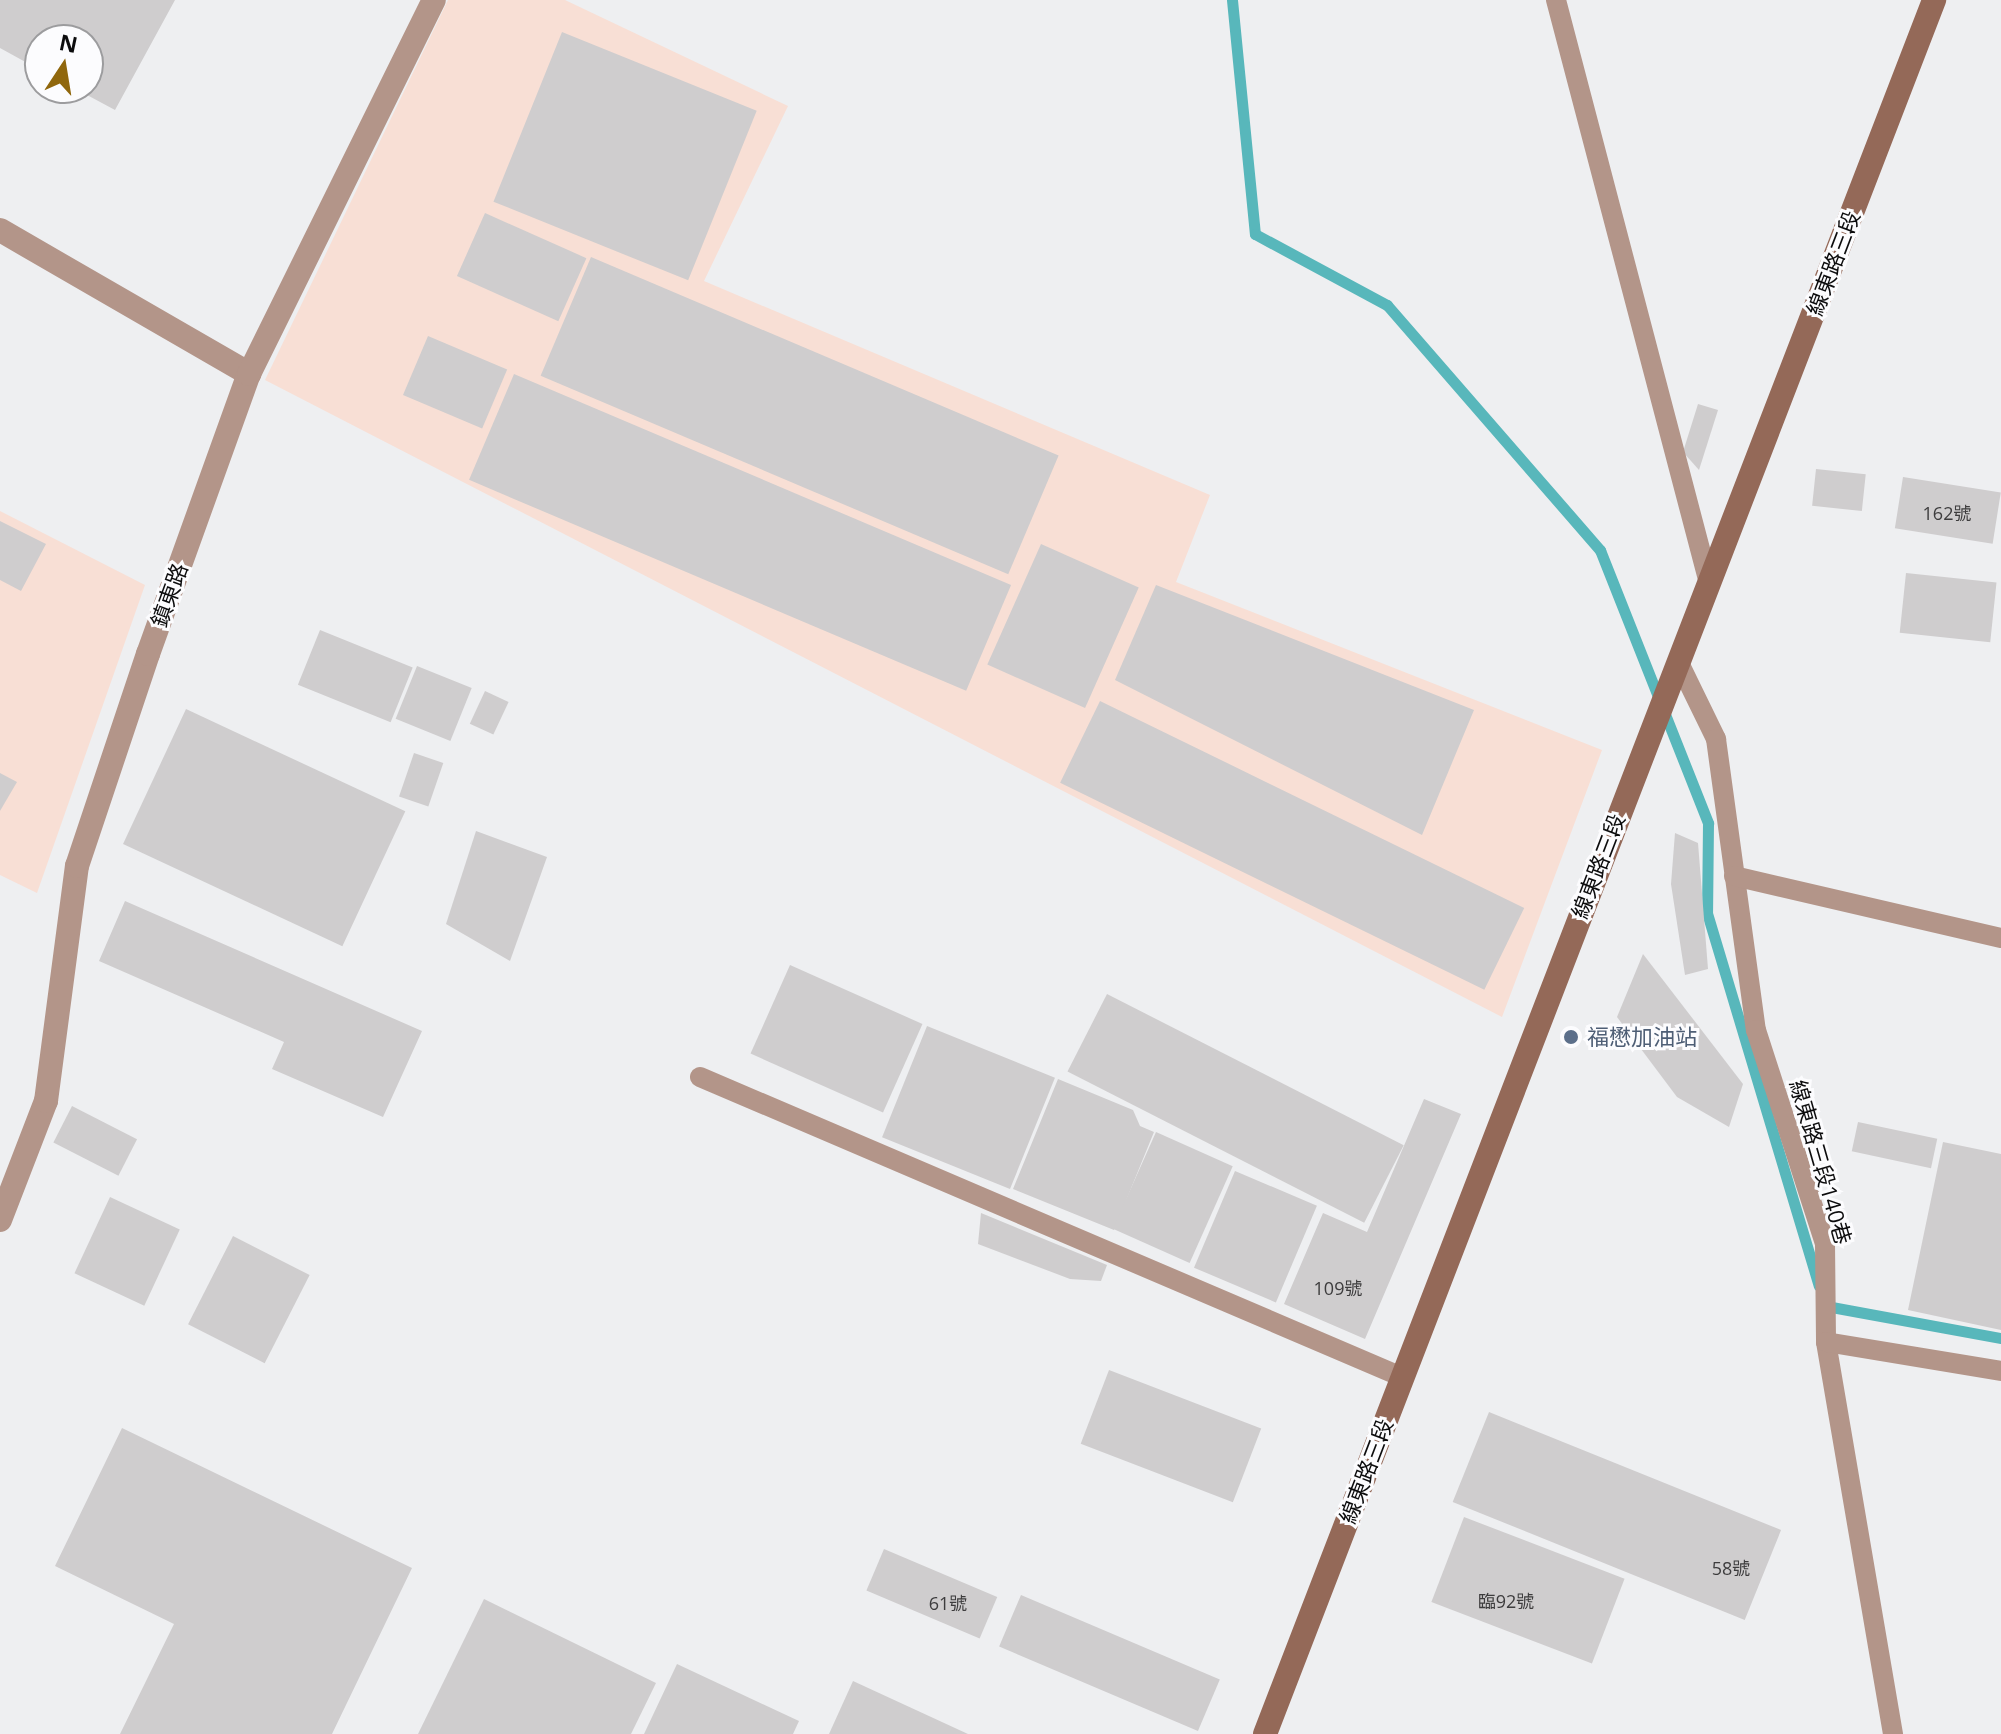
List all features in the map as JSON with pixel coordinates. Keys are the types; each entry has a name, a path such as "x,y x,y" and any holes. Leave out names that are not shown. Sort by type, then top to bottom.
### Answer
{"main road":[{"name":"線東路三段","path":"1265,1734 1934,0"}],"street":[{"name":"鎮東路","path":"0,1220 46,1101 77,866 249,374 434,0"},
{"path":"0,230 249,374"}],"lane":[{"path":"1556,0 1709,583"},
{"name":"線東路三段140巷","path":"1675,668 1716,739 1756,1030 1825,1244 1826,1342 1893,1734"},
{"path":"1734,876 2001,938"},
{"path":"700,1077 1402,1377"},
{"path":"1826,1342 2001,1371"}],"shaded area":[{"path":"448,0 565,0 788,106 704,281 1210,495 1176,582 1602,750 1502,1017 265,380"},
{"path":"0,511 145,585 37,893 0,875"}],"building":[{"path":"0,0 175,0 115,110 104,104 104,24 24,24 24,61 0,48"},
{"path":"562,32 757,111 688,280 493,202"},
{"path":"485,213 586,258 558,321 457,276"},
{"path":"591,257 1059,455 1008,574 541,376"},
{"path":"428,336 507,370 482,429 403,395"},
{"path":"514,374 1011,585 966,691 469,480"},
{"path":"1698,404 1718,410 1699,470 1683,452"},
{"path":"1816,469 1866,474 1862,511 1812,506"},
{"path":"1903,477 2001,492 1993,544 1895,528"},
{"path":"0,521 46,544 21,591 0,580"},
{"path":"1041,544 1139,588 1085,708 987,665"},
{"path":"1906,573 1997,583 1990,642 1900,633"},
{"path":"1156,585 1474,710 1422,835 1115,680"},
{"path":"320,630 413,667 391,722 298,685"},
{"path":"417,666 472,688 450,741 396,719"},
{"path":"485,691 509,702 493,735 470,724"},
{"path":"1100,701 1524,908 1484,990 1060,783"},
{"path":"186,709 405,811 342,946 123,844"},
{"path":"414,753 443,763 428,807 399,796"},
{"path":"0,773 17,782 0,811"},
{"path":"476,831 547,857 510,961 446,924"},
{"path":"1675,833 1698,843 1708,969 1685,975 1671,884"},
{"path":"125,901 422,1031 383,1117 272,1069 284,1042 99,961"},
{"path":"1643,954 1743,1084 1729,1127 1677,1097 1617,1017"},
{"path":"790,965 922,1024 883,1113 751,1054"},
{"path":"1107,994 1404,1145 1364,1223 1068,1072"},
{"path":"927,1026 1055,1078 1010,1189 882,1137"},
{"path":"1058,1079 1133,1110 1140,1126 1154,1132 1114,1230 1013,1189"},
{"path":"1424,1099 1461,1114 1365,1339 1284,1304 1323,1213 1367,1232"},
{"path":"72,1106 137,1139 118,1176 53,1143"},
{"path":"1858,1122 1937,1139 1931,1168 1852,1151"},
{"path":"1156,1132 1233,1166 1190,1263 1113,1229"},
{"path":"1943,1142 2001,1154 2001,1330 1908,1310"},
{"path":"1235,1171 1317,1206 1276,1302 1194,1268"},
{"path":"110,1197 180,1230 144,1306 75,1273"},
{"path":"981,1213 1107,1265 1101,1281 1070,1279 978,1244"},
{"path":"233,1236 310,1275 265,1363 188,1324"},
{"path":"1109,1370 1261,1428 1233,1502 1081,1444"},
{"path":"1489,1412 1781,1530 1745,1620 1453,1502"},
{"path":"122,1428 412,1568 332,1734 120,1734 174,1624 55,1566"},
{"path":"1464,1517 1625,1579 1592,1664 1431,1602"},
{"path":"884,1549 997,1597 980,1638 866,1590"},
{"path":"1021,1595 1220,1679 1198,1731 999,1647"},
{"path":"484,1599 656,1683 631,1734 418,1734"},
{"path":"677,1664 799,1721 793,1734 644,1734"},
{"path":"853,1681 968,1734 829,1734"}],"waterway":[{"path":"1232,0 1255,234 1387,305 1600,550 1708,823 1707,913 1819,1286"},
{"path":"1826,1306 2001,1338"}],"place":[{"name":"福懋加油站","path":"1571,1037"}]}
